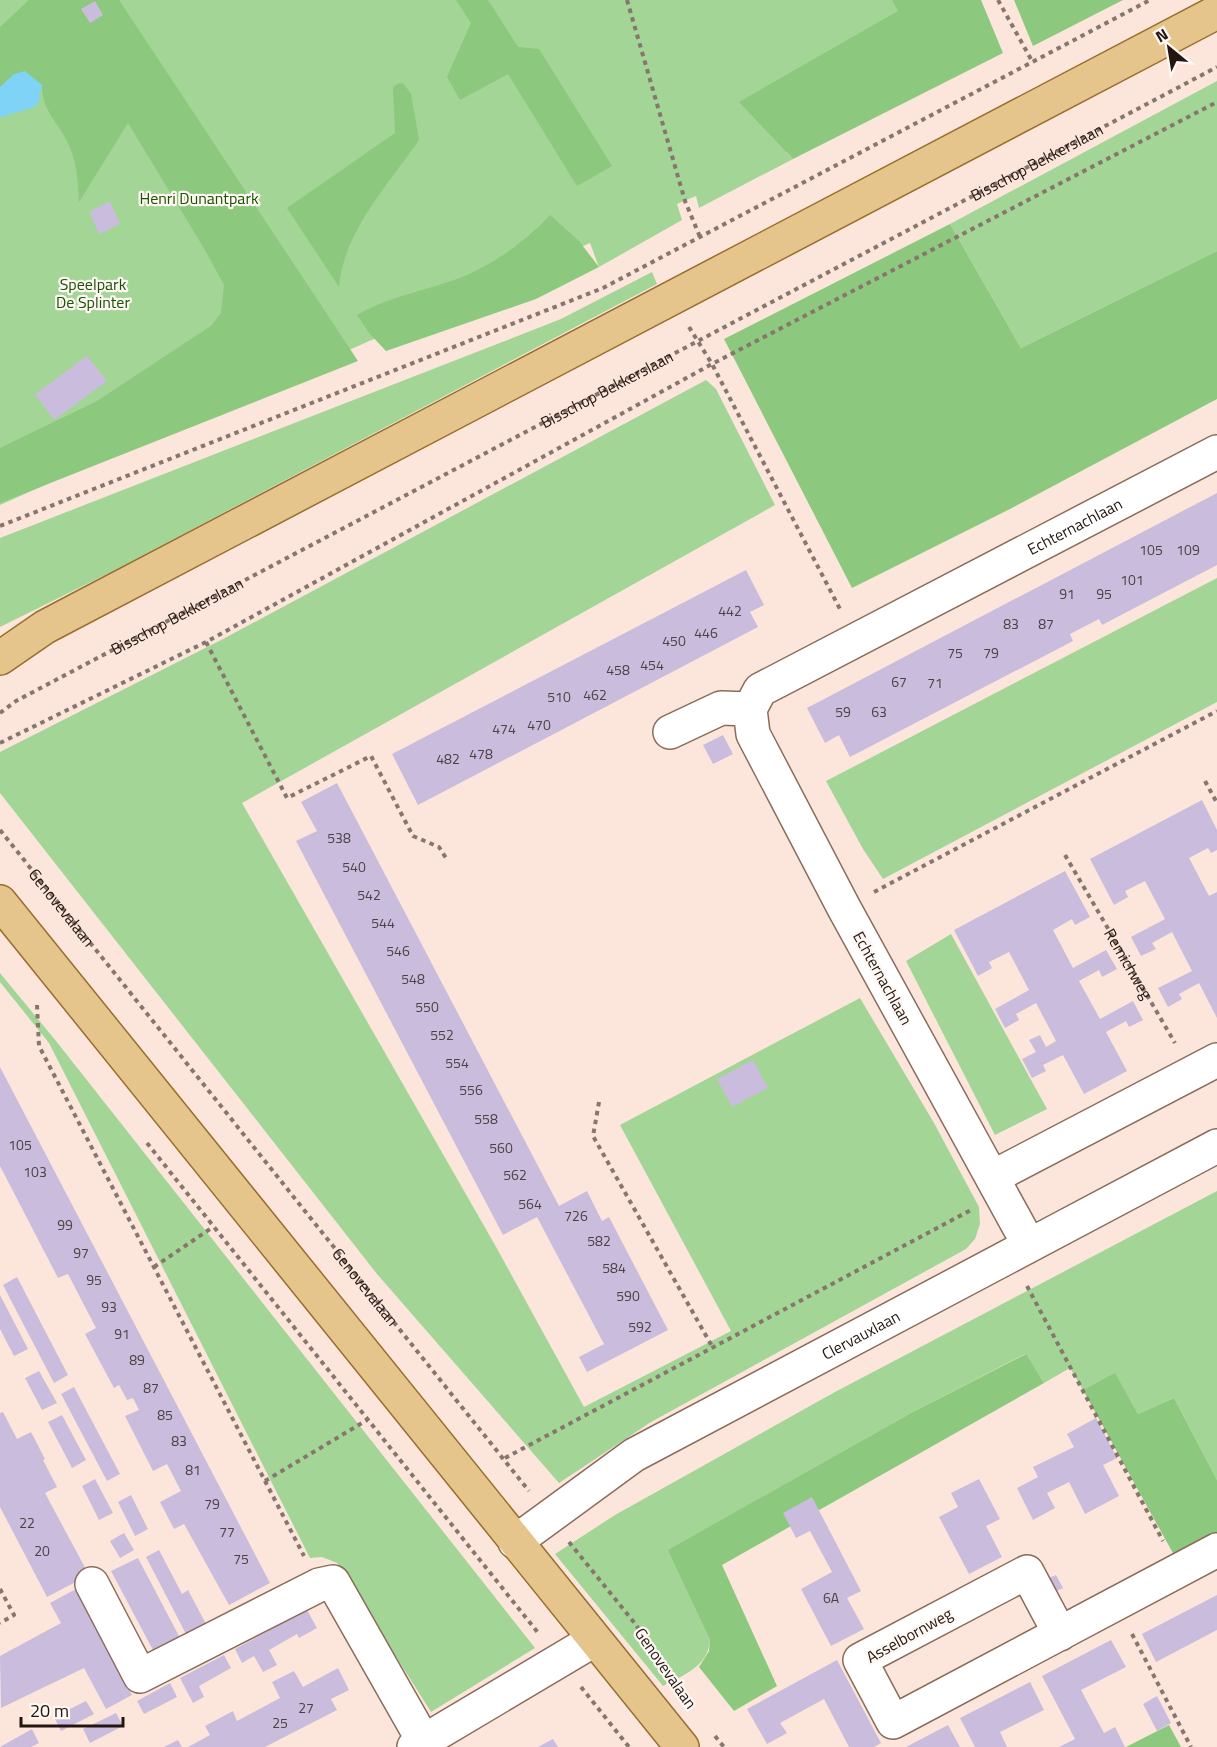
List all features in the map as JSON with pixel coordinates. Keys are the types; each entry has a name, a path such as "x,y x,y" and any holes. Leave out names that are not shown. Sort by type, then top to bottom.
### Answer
{"main road":[{"path":"0,658 45,627 1217,12"},
{"path":"0,644 45,627"},
{"path":"0,902 682,1747"}],"street":[{"name":"Echternachlaan","path":"1019,1248 998,1185 844,908 753,734 750,709 760,690 858,641 1217,452"},
{"path":"670,732 721,708 750,709"},
{"path":"998,1185 1205,1066"},
{"name":"Clervauxlaan","path":"515,1542 634,1455 1019,1248 1217,1146"},
{"name":"Asselbornweg","path":"1060,1634 1027,1572 860,1660 893,1722 1060,1634 1217,1550"},
{"path":"92,1584 140,1676 319,1585 333,1582 419,1744 594,1640"}],"path":[{"path":"627,0 685,201 700,237"},
{"path":"998,0 1032,62"},
{"path":"0,526 603,288 1150,0"},
{"name":"Bisschop Bekkerslaan","path":"0,713 16,701 1217,67"},
{"path":"0,743 206,642 712,364 1217,102"},
{"path":"672,297 712,364 858,641"},
{"path":"206,642 287,798 371,756 413,836 439,847 446,858"},
{"path":"844,908 1217,711"},
{"path":"1205,781 1217,803"},
{"name":"Genovevalaan","path":"0,830 505,1458 549,1518 633,1621 674,1680"},
{"name":"Remichweg","path":"1065,855 1205,1066"},
{"path":"45,1011 37,1001 39,1046 319,1585"},
{"path":"599,1102 593,1136 713,1349"},
{"path":"140,1133 629,1747"},
{"path":"505,1458 713,1349 998,1185"},
{"path":"154,1267 213,1227"},
{"path":"1019,1248 1179,1570"},
{"path":"265,1481 367,1420"},
{"path":"0,1589 14,1615 0,1623"},
{"path":"1116,1604 1191,1747"},
{"path":"713,1733 724,1747"}],"green space":[{"name":"Henri Dunantpark","path":"0,0 943,0 786,152 793,159 699,208 696,196 677,204 682,220 599,267 590,243 0,505"},
{"path":"29,0 119,0 358,361 0,503 0,448 97,401 211,326 221,313 224,285 128,123 79,202 73,156 67,141 47,108 42,85 0,87 0,27"},
{"path":"456,0 488,0 518,47 539,49 612,166 577,186 508,74 460,100 447,77 471,23"},
{"path":"892,0 981,0 1003,53 793,159 739,102 898,11"},
{"path":"1014,0 1123,0 1033,46"},
{"path":"1217,81 1217,251 1021,348 950,224"},
{"path":"399,83 404,84 411,94 419,140 358,228 349,247 339,287 287,208 395,133 393,87"},
{"path":"550,215 579,241 599,267 536,299 386,351 369,333 357,315 383,302 453,280 490,264 532,233"},
{"path":"950,224 1021,348 1217,251 1217,399 1010,509 852,588 724,339"},
{"path":"652,272 657,284 113,571 0,627 0,538 561,319"},
{"path":"706,380 716,389 775,505 242,803 495,1245 584,1407 731,1331 620,1125 860,998 934,1123 979,1207 980,1224 975,1239 966,1249 651,1422 559,1483 377,1274 0,793 0,752 223,639"},
{"path":"1217,578 1217,702 883,879 863,849 826,781"},
{"path":"951,934 1047,1109 995,1135 906,961"},
{"path":"0,973 535,1648 431,1712 337,1563 322,1557 310,1558 49,1043 0,982"},
{"path":"1217,1191 1217,1480 1174,1398 1138,1414 1115,1374 1083,1390 1070,1368 1044,1383 1025,1354 909,1414 669,1550 710,1640 705,1657 700,1664 663,1686 555,1554 615,1515 835,1392"},
{"path":"1026,1354 1044,1383 722,1565 777,1686 734,1711 699,1667 709,1651 710,1640 668,1550 909,1414"},
{"path":"1115,1373 1138,1414 1174,1398 1217,1480 1217,1532 1174,1555 1083,1390"},
{"path":"1169,1725 1181,1747 1126,1747"}],"water":[{"path":"25,71 42,85 38,104 0,118 0,87 14,74"}],"building":[{"path":"95,1 103,15 90,23 81,9"},
{"path":"110,201 120,224 99,234 89,212"},
{"path":"87,356 107,381 54,420 35,394"},
{"path":"1217,493 1217,565 1102,625 1099,619 1070,634 1073,641 850,757 839,735 825,743 807,708"},
{"path":"746,570 764,605 750,612 758,627 418,805 392,754"},
{"path":"723,735 733,754 713,764 703,745"},
{"path":"337,783 559,1206 587,1191 602,1221 609,1217 668,1330 587,1372 579,1357 604,1344 537,1217 503,1235 296,841 317,831 301,802"},
{"path":"1202,800 1217,830 1217,850 1211,853 1208,848 1189,858 1209,896 1217,892 1217,1018 1199,983 1179,994 1182,999 1168,1007 1158,988 1192,971 1172,932 1152,943 1156,949 1141,956 1131,937 1165,919 1145,881 1125,891 1128,897 1114,905 1090,859"},
{"path":"1065,871 1090,917 1075,925 1072,919 1053,930 1073,968 1106,950 1117,969 1102,977 1099,970 1079,981 1100,1019 1133,1001 1143,1020 1129,1027 1126,1021 1106,1032 1127,1071 1084,1094 1063,1055 1043,1065 1046,1071 1032,1078 1022,1059 1036,1052 1029,1040 1040,1035 1046,1047 1056,1041 1036,1003 1016,1014 1019,1020 1005,1028 995,1009 1029,990 1009,952 989,962 992,968 978,976 954,930"},
{"path":"753,1060 768,1088 732,1107 717,1079"},
{"path":"0,1067 270,1583 229,1605 184,1524 174,1529 160,1502 181,1491 167,1464 153,1471 125,1416 139,1410 133,1398 127,1400 119,1385 114,1388 85,1334 96,1328 68,1274 58,1278 0,1166"},
{"path":"17,1277 68,1375 54,1383 3,1285"},
{"path":"0,1295 28,1349 14,1356 0,1329"},
{"path":"39,1371 57,1403 42,1410 25,1378"},
{"path":"74,1387 120,1474 107,1481 61,1394"},
{"path":"3,1412 17,1439 31,1432 57,1487 45,1493 89,1575 47,1597 0,1507 0,1413"},
{"path":"62,1415 86,1460 72,1468 48,1422"},
{"path":"1096,1418 1117,1458 1103,1465 1119,1496 1085,1514 1069,1482 1047,1493 1055,1508 1033,1520 1017,1488 1038,1477 1033,1467 1074,1447 1067,1434"},
{"path":"95,1479 113,1513 99,1520 82,1486"},
{"path":"979,1479 1000,1519 986,1526 1002,1557 969,1574 939,1517 958,1507 951,1493"},
{"path":"131,1495 148,1529 135,1536 118,1502"},
{"path":"812,1497 861,1591 847,1598 864,1629 831,1646 801,1589 832,1572 810,1531 796,1538 783,1513"},
{"path":"124,1533 134,1550 120,1558 110,1541"},
{"path":"159,1550 182,1594 188,1590 206,1624 186,1634 146,1557"},
{"path":"138,1558 180,1638 154,1652 111,1571"},
{"path":"1056,1575 1063,1588 1054,1592 1046,1579"},
{"path":"76,1589 132,1695 106,1709 84,1668 1,1708 0,1656 61,1623 50,1603"},
{"path":"1217,1595 1217,1630 1156,1662 1142,1634"},
{"path":"307,1610 317,1628 299,1638 297,1634 269,1650 277,1665 263,1672 254,1656 242,1663 235,1649"},
{"path":"1111,1640 1126,1667 1081,1690 1104,1733 1115,1727 1125,1747 1059,1747 1075,1739 1042,1676"},
{"path":"224,1655 231,1668 199,1686 204,1697 193,1703 180,1678"},
{"path":"837,1660 881,1743 874,1747 849,1747 824,1699 780,1723 787,1733 767,1744 747,1709"},
{"path":"338,1668 349,1690 331,1699 337,1710 265,1747 188,1747 210,1735 205,1726 233,1711 237,1721 280,1698 272,1682 294,1671 303,1687"},
{"path":"1030,1682 1044,1710 1000,1732 1007,1747 975,1747 960,1718"},
{"path":"170,1683 177,1697 144,1714 137,1701"},
{"path":"1157,1696 1171,1723 1157,1731 1143,1704"},
{"path":"86,1701 94,1714 61,1731 54,1717"},
{"path":"116,1713 123,1726 90,1743 83,1729"},
{"path":"948,1725 960,1747 906,1747"},
{"path":"32,1729 39,1743 31,1747 0,1747"},
{"path":"553,1739 558,1747 538,1747"},
{"path":"178,1740 182,1747 164,1747"}],"park label":[{"name":"Speelpark De Splinter","path":"93,293"}]}
